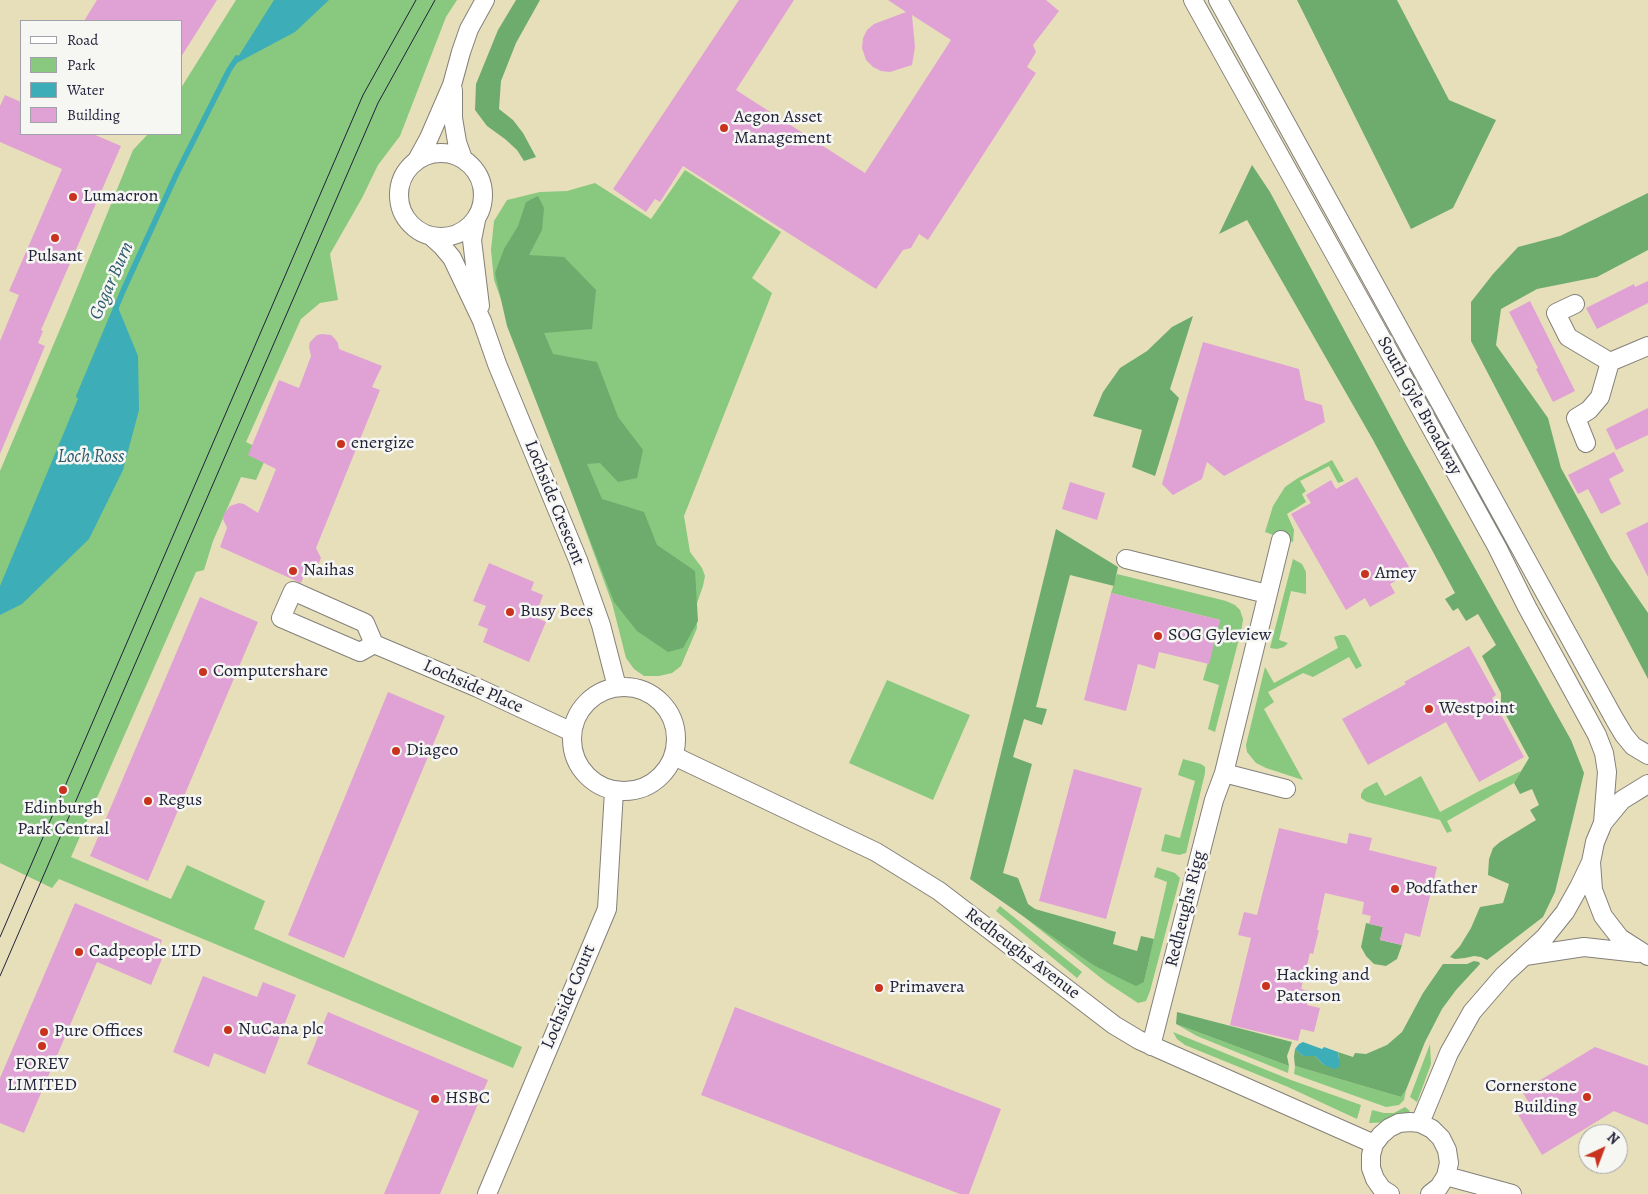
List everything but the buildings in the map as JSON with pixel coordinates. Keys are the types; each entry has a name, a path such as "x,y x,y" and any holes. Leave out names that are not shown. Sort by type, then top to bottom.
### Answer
{"street":[{"name":"Lochside Crescent","path":"485,0 460,52 452,85 429,138 417,160 404,174 399,190 400,205 413,227 431,236 452,258 482,321 501,373 578,560 601,625 617,687"},
{"name":"South Gyle Broadway","path":"1193,0 1407,384 1597,735 1604,753 1607,772 1603,823"},
{"name":"South Gyle Broadway","path":"1218,0 1615,720 1633,746 1648,755"},
{"name":"Lochside Crescent","path":"452,85 457,142 463,158 475,169 482,183 483,202 476,220 472,240 482,321"},
{"path":"417,160 428,154 443,152 463,158"},
{"path":"431,236 445,237 456,235 468,228 476,220"},
{"path":"1575,304 1556,313 1568,338 1610,362"},
{"path":"1610,362 1648,346"},
{"path":"1586,443 1576,418 1589,410 1600,397 1610,362"},
{"name":"Redheughs Rigg","path":"1151,1046 1214,800 1224,773 1267,594 1282,540"},
{"path":"1126,559 1267,594"},
{"path":"293,591 364,623 374,644 360,652 281,618 293,591"},
{"name":"Lochside Place","path":"374,644 453,677 572,732"},
{"path":"617,687 631,687 643,690 655,697 664,706 672,717 677,743 674,756 665,773 651,785 639,790 614,791 601,787 581,770 575,758 572,732 576,719 583,707 592,698 604,691 617,687"},
{"name":"Redheughs Avenue","path":"674,756 876,852 939,891 1114,1025 1151,1046 1374,1144"},
{"path":"1224,773 1286,789"},
{"name":"South Gyle Broadway","path":"1646,955 1620,938 1603,916 1593,890 1591,862 1595,842 1603,823 1622,800 1648,784"},
{"name":"Lochside Court","path":"488,1194 606,908 614,791"},
{"path":"1420,1123 1449,1053 1472,1012 1504,975 1545,937 1564,912 1591,862"},
{"path":"1525,956 1584,947 1646,955"},
{"path":"1390,1194 1379,1184 1371,1168 1371,1155 1374,1144 1381,1135 1394,1126 1410,1122 1420,1123 1432,1129 1442,1138 1447,1150 1449,1163 1446,1176 1439,1187 1430,1194"},
{"path":"1446,1176 1512,1194"}],"green space":[{"path":"236,0 457,0 446,17 400,136 378,165 362,198 330,254 338,300 320,303 301,319 246,442 268,453 256,480 241,477 213,541 204,570 196,572 71,857 171,899 187,865 265,901 254,929 522,1047 513,1068 59,879 52,888 0,863 0,471 133,150 147,135 182,135 182,86"},
{"path":"516,0 540,0 516,43 501,81 499,109 513,120 523,133 536,157 524,161 517,150 487,126 475,110 476,84 498,30"},
{"path":"1297,0 1397,0 1449,100 1496,120 1453,208 1411,229"},
{"path":"1252,165 1270,192 1406,445 1571,740 1584,773 1555,892 1543,917 1487,960 1474,956 1455,959 1450,957 1460,946 1471,928 1480,907 1503,903 1509,884 1488,875 1489,859 1493,848 1536,820 1530,810 1539,805 1532,789 1520,794 1514,783 1529,758 1501,706 1501,693 1482,656 1496,645 1478,614 1466,621 1458,608 1453,611 1445,599 1455,593 1373,440 1247,220 1219,234"},
{"path":"685,170 781,232 752,278 772,293 684,516 690,552 702,568 705,576 696,606 697,628 681,666 672,673 659,676 644,676 634,669 626,658 612,603 494,280 491,250 494,221 507,200 540,192 567,191 595,183 651,219"},
{"path":"1648,193 1648,250 1597,277 1537,289 1501,309 1496,345 1548,418 1561,468 1611,559 1648,613 1648,679 1471,341 1471,302 1518,247 1560,236"},
{"path":"538,196 544,208 542,230 529,255 564,257 596,290 592,329 544,333 553,354 597,362 618,417 643,450 637,478 618,482 600,463 587,464 602,499 644,512 657,545 695,571 698,621 683,648 668,652 637,631 614,602 507,326 495,273 504,249 518,226 526,202"},
{"path":"1193,316 1170,389 1179,398 1155,476 1132,467 1142,430 1093,416 1103,392 1120,368 1147,351 1172,327"},
{"path":"1332,460 1344,481 1338,483 1329,466 1300,481 1306,491 1302,494 1306,502 1287,514 1294,530 1293,542 1265,532 1273,506 1285,487"},
{"path":"1056,529 1118,567 1114,586 1070,575 1036,707 1047,709 1042,725 1024,719 1013,757 1032,764 1003,873 1018,878 1028,904 1035,909 1116,932 1113,944 1137,951 1141,936 1154,939 1144,982 1136,986 1093,965 970,879"},
{"path":"1293,559 1302,564 1306,572 1306,594 1291,591 1279,640 1288,643 1284,647 1277,649 1270,648"},
{"path":"1117,574 1226,601 1235,605 1240,610 1243,619 1242,627 1215,732 1208,729 1219,685 1203,680 1220,620 1111,593"},
{"path":"1345,635 1348,638 1362,666 1356,669 1349,657 1313,677 1303,673 1268,692 1274,702 1264,709 1303,780 1256,763 1247,752 1246,745 1265,667 1274,683 1338,648 1334,637"},
{"path":"887,680 970,715 933,800 849,763"},
{"path":"1183,759 1201,764 1205,767 1205,773 1186,853 1179,855 1161,851 1165,834 1180,838 1195,781 1178,775"},
{"path":"1521,771 1514,783 1447,821 1452,831 1447,833 1440,820 1367,802 1361,798 1364,789 1377,782 1385,796 1421,776 1440,812"},
{"path":"1157,867 1175,873 1180,878 1150,991 1146,1001 1138,1003 1106,982 1004,901 1093,965 1144,982 1167,882 1154,877"},
{"path":"1000,906 1082,972 1077,978 996,911"},
{"path":"1366,923 1383,927 1380,940 1402,945 1397,959 1386,966 1374,964 1366,956 1361,947"},
{"path":"1474,961 1480,964 1456,990 1442,1009 1425,1042 1406,1090 1401,1097 1295,1066 1295,1049 1303,1056 1315,1056 1324,1065 1339,1058 1338,1052 1353,1057 1355,1053 1366,1054 1387,1045 1402,1032 1423,993 1443,964 1467,964"},
{"path":"1177,1012 1292,1042 1287,1056 1289,1066 1176,1024"},
{"path":"1176,1024 1289,1066 1288,1073 1197,1036"},
{"path":"1173,1032 1291,1080 1361,1105 1357,1119 1288,1087 1185,1045 1177,1039"},
{"path":"1430,1044 1431,1064 1417,1102 1410,1097"},
{"path":"1295,1066 1401,1097 1406,1090 1404,1100 1399,1105 1386,1107 1294,1074"},
{"path":"1405,1107 1410,1111 1392,1122 1369,1123 1372,1110 1394,1113"}],"water":[{"path":"274,0 329,0 295,32 233,65"},
{"name":"Loch Ross","path":"117,305 138,356 139,410 123,470 89,539 22,604 0,615 0,586"},
{"path":"1303,1042 1322,1049 1324,1047 1338,1052 1340,1066 1335,1069 1324,1065 1315,1056 1303,1056 1295,1049"}],"waterway":[{"name":"Gogar Burn","path":"79,396 123,291 177,173 229,70 237,58"}],"tram line":[{"path":"0,937 363,95 416,0"},
{"path":"0,976 378,103 435,0"}],"place":[{"name":"Aegon Asset Management","path":"724,128"},
{"name":"Lumacron","path":"73,197"},
{"name":"Pulsant","path":"55,238"},
{"name":"energize","path":"341,444"},
{"name":"Naihas","path":"293,571"},
{"name":"Amey","path":"1365,574"},
{"name":"Busy Bees","path":"510,612"},
{"name":"SOG Gyleview","path":"1158,636"},
{"name":"Computershare","path":"203,672"},
{"name":"Westpoint","path":"1429,709"},
{"name":"Diageo","path":"396,751"},
{"name":"Edinburgh Park Central","path":"63,790"},
{"name":"Regus","path":"148,801"},
{"name":"Podfather","path":"1395,889"},
{"name":"Cadpeople LTD","path":"79,952"},
{"name":"Hacking and Paterson","path":"1266,986"},
{"name":"Primavera","path":"879,988"},
{"name":"NuCana plc","path":"228,1030"},
{"name":"Pure Offices","path":"44,1032"},
{"name":"FOREV LIMITED","path":"42,1046"},
{"name":"Cornerstone Building","path":"1587,1097"},
{"name":"HSBC","path":"435,1099"}]}
